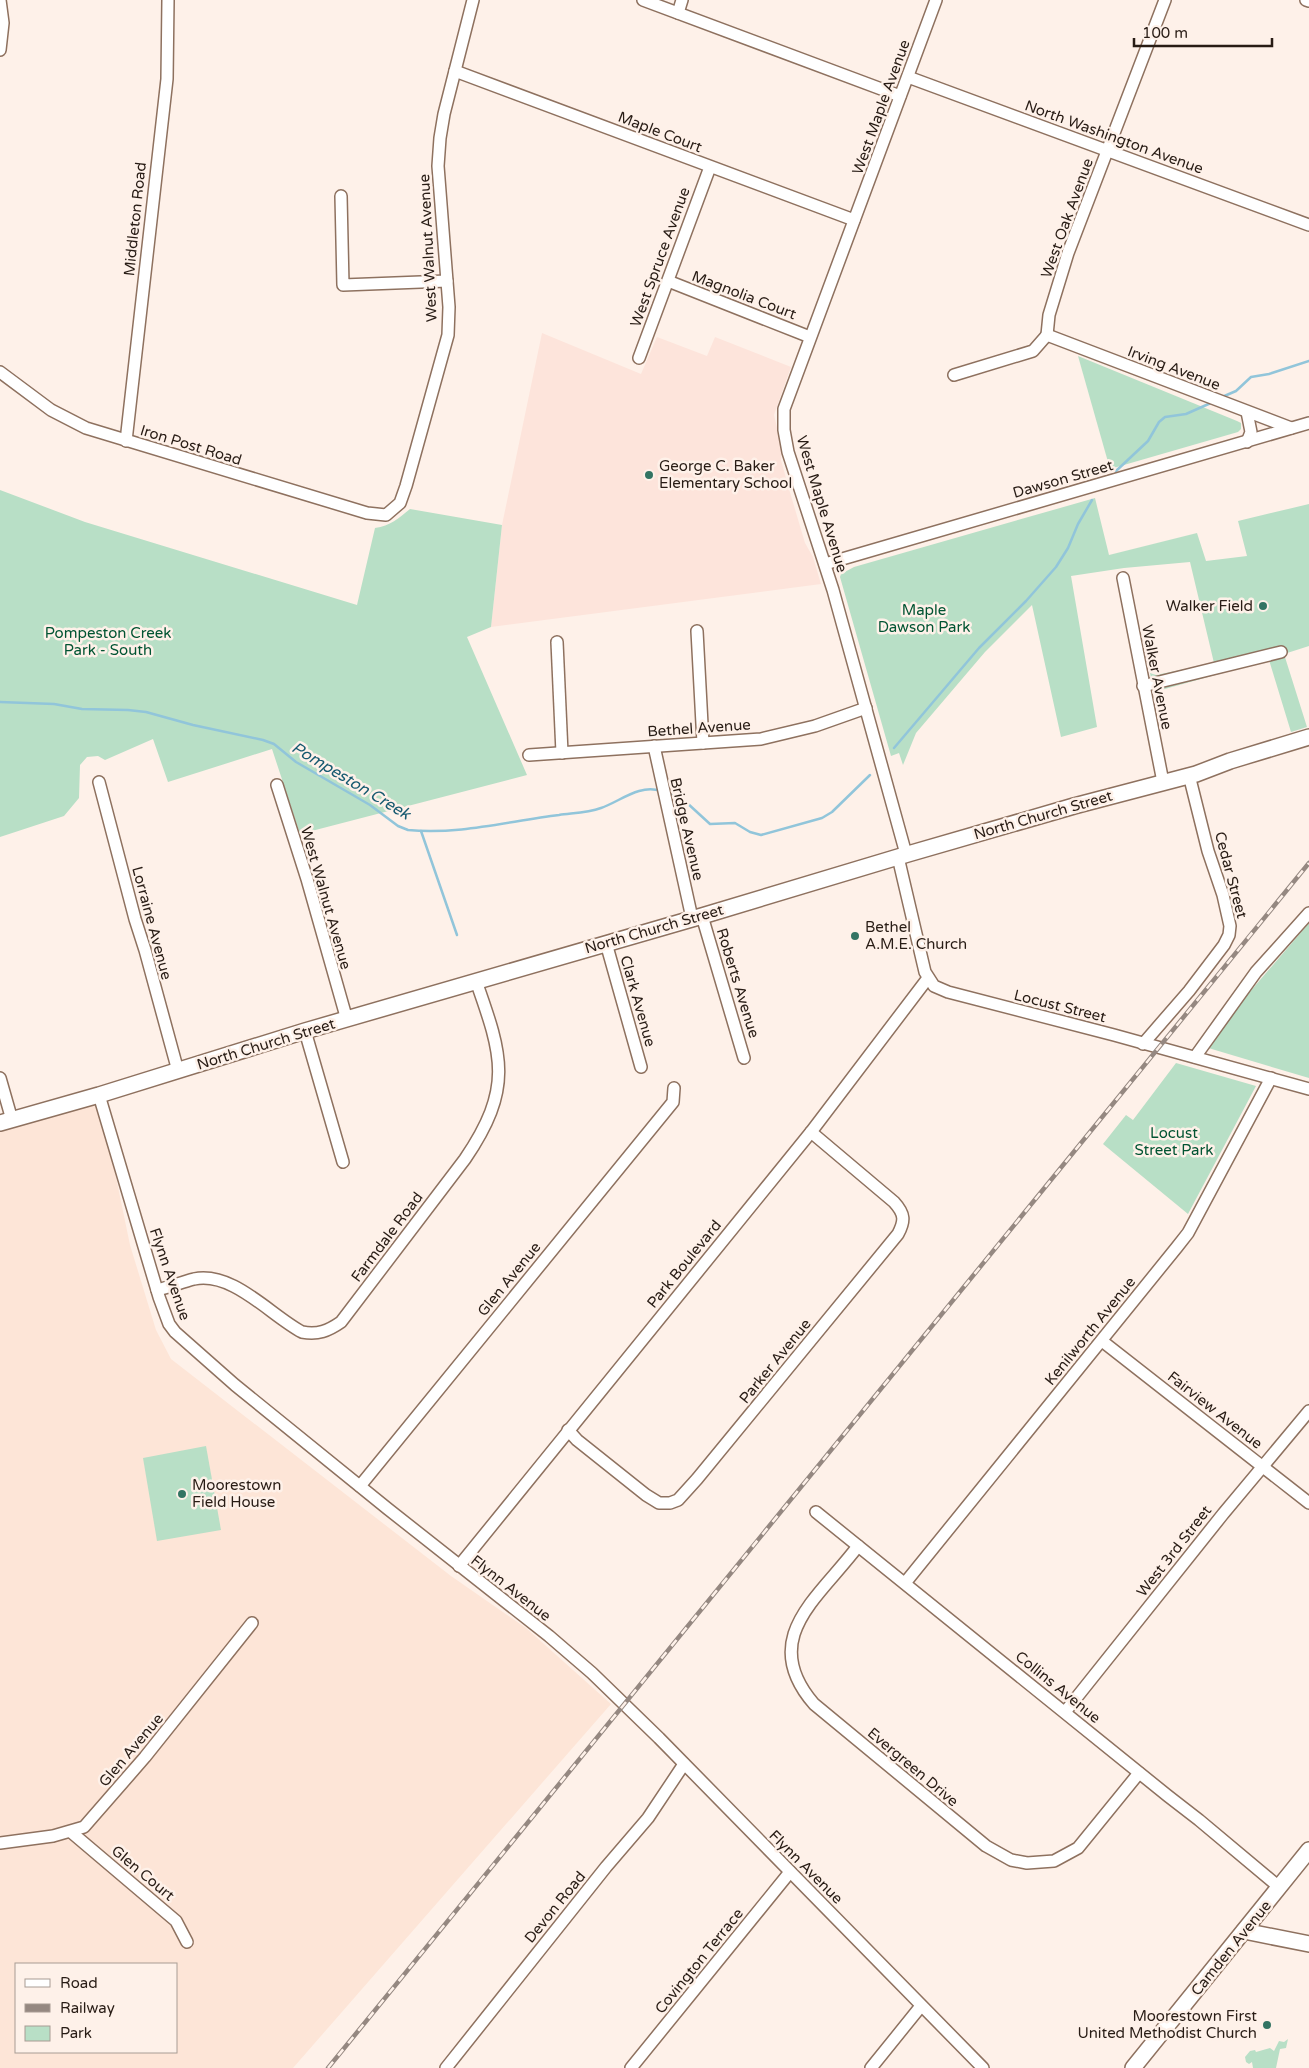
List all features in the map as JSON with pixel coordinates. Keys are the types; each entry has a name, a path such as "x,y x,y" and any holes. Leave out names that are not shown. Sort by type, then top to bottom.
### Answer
{"main road":[{"name":"North Church Street","path":"6,1122 100,1095 305,1031 902,856 1189,775 1309,737"},
{"name":"Camden Avenue","path":"1133,2068 1309,1850"},
{"path":"1244,1931 1309,1944"}],"street":[{"path":"0,0 3,29 0,50"},
{"name":"Middleton Road","path":"126,441 166,79 168,0"},
{"name":"West Walnut Avenue","path":"386,515 400,503 406,486 448,335 450,307 438,166 442,122 472,0"},
{"path":"643,0 900,96"},
{"path":"678,12 682,0"},
{"name":"West Maple Avenue","path":"902,856 866,708 825,564 788,452 783,416 810,337 936,0"},
{"name":"West Oak Avenue","path":"1047,336 1049,315 1068,253 1165,0"},
{"name":"Maple Court","path":"455,70 854,220"},
{"name":"North Washington Avenue","path":"908,77 1309,226"},
{"name":"West Spruce Avenue","path":"639,358 710,167"},
{"path":"342,196 343,285 447,281"},
{"name":"Magnolia Court","path":"668,281 810,337"},
{"path":"954,375 1033,351 1047,336"},
{"name":"Irving Avenue","path":"1047,336 1291,428"},
{"name":"Iron Post Road","path":"0,372 63,417 86,428 367,513 386,515"},
{"path":"1247,442 1251,432 1248,412"},
{"name":"Dawson Street","path":"825,564 1309,424"},
{"name":"Walker Avenue","path":"1123,578 1163,782"},
{"path":"697,631 703,743"},
{"path":"557,642 562,753"},
{"path":"1144,686 1280,652"},
{"name":"Bethel Avenue","path":"529,755 773,738 866,708"},
{"name":"Bridge Avenue","path":"654,746 697,917"},
{"name":"Cedar Street","path":"1144,1044 1189,991 1224,946 1229,935 1230,926 1223,895 1208,851 1189,775"},
{"name":"Lorraine Avenue","path":"99,782 178,1071"},
{"name":"West Walnut Avenue","path":"277,785 307,879 346,1020"},
{"path":"902,856 921,958 928,978"},
{"path":"1194,1057 1256,972 1309,913"},
{"name":"Roberts Avenue","path":"697,917 744,1058"},
{"name":"Clark Avenue","path":"606,943 641,1067"},
{"name":"Locust Street","path":"928,978 934,986 948,992 1309,1089"},
{"name":"Park Boulevard","path":"459,1566 811,1132 928,978"},
{"name":"Farmdale Road","path":"158,1290 194,1279 217,1279 242,1291 302,1332 322,1333 341,1322 464,1158 490,1117 498,1087 499,1066 493,1032 476,981"},
{"path":"305,1031 343,1162"},
{"path":"0,1078 6,1122"},
{"name":"Kenilworth Avenue","path":"905,1583 1188,1233 1270,1078"},
{"name":"Glen Avenue","path":"360,1486 673,1102 674,1088"},
{"name":"Flynn Avenue","path":"100,1095 169,1324 187,1344 578,1661 625,1703 983,2068"},
{"name":"Parker Avenue","path":"568,1430 646,1496 660,1503 678,1500 799,1358 904,1222 903,1215 894,1202 811,1132"},
{"name":"Fairview Avenue","path":"1102,1341 1309,1503"},
{"name":"West 3rd Street","path":"1065,1712 1309,1411"},
{"name":"Collins Avenue","path":"816,1512 1139,1773 1200,1820 1279,1887"},
{"name":"Evergreen Drive","path":"858,1546 800,1620 792,1639 790,1659 796,1679 814,1704 962,1827 986,1846 1011,1860 1028,1863 1054,1861 1082,1844 1139,1773"},
{"name":"Glen Avenue","path":"0,1843 71,1832 84,1827 145,1757 252,1623"},
{"name":"Devon Road","path":"446,2068 652,1812 684,1764"},
{"name":"Glen Court","path":"71,1832 176,1921 187,1942"},
{"name":"Covington Terrace","path":"631,2068 790,1872"},
{"path":"871,2068 921,2006"}],"shaded area":[{"name":"George C. Baker Elementary School","path":"542,333 641,374 657,337 707,356 715,337 791,367 774,415 782,448 781,460 789,489 805,543 813,557 821,584 491,627 502,525"},
{"path":"99,1095 130,1245 156,1330 171,1359 451,1576 526,1628 611,1704 293,2068 0,2068 0,1127"}],"green space":[{"path":"1078,356 1237,421 1241,423 1241,429 1238,432 1110,469"},
{"name":"Pompeston Creek Park - South","path":"0,490 85,522 357,605 375,528 390,523 410,509 502,525 491,627 467,637 527,775 300,834 272,749 168,782 153,739 105,760 98,756 87,757 80,765 79,798 64,816 0,837"},
{"name":"Maple Dawson Park","path":"1095,498 1109,555 1197,533 1206,561 1247,556 1238,521 1309,504 1309,646 1284,654 1307,727 1291,732 1269,660 1154,692 1150,673 1156,675 1214,663 1190,562 1124,568 1071,576 1097,727 1061,737 1032,605 985,652 916,733 903,765 899,753 891,756 840,577 841,574 854,567"},
{"path":"1309,923 1309,1078 1205,1047 1242,1001"},
{"name":"Locust Street Park","path":"1176,1063 1256,1086 1188,1214 1103,1144 1126,1115 1133,1120"},
{"name":"Moorestown Field House","path":"206,1446 221,1530 157,1541 143,1458"},
{"path":"1288,2039 1286,2048 1280,2049 1276,2068 1253,2068 1252,2062 1249,2064 1246,2062 1245,2057 1250,2051 1255,2050 1256,2052 1270,2048 1274,2051 1279,2041 1284,2042"}],"waterway":[{"name":"Pompeston Creek","path":"1222,397 1236,391 1251,377 1269,374 1309,361"},
{"name":"Pompeston Creek","path":"1116,471 1148,441 1159,422 1165,417 1186,414 1213,402"},
{"name":"Pompeston Creek","path":"894,748 979,648 1026,601 1056,567 1068,548 1078,524 1092,500"},
{"name":"Pompeston Creek","path":"0,702 54,704 82,709 146,712 193,725 263,740 274,744 296,762 370,805 398,826 408,830 446,831 585,812 601,808 638,791 653,789 661,791"},
{"name":"Pompeston Creek","path":"669,794 686,802 710,824 735,823 750,832 761,835 822,818 832,812 870,775"},
{"path":"421,831 457,935"}],"railway":[{"path":"328,2068 1309,863"}],"place":[{"name":"George C. Baker Elementary School","path":"649,475"},
{"name":"Walker Field","path":"1263,606"},
{"name":"Bethel A.M.E. Church","path":"855,936"},
{"name":"Moorestown Field House","path":"182,1494"},
{"name":"Moorestown First United Methodist Church","path":"1267,2025"}]}
